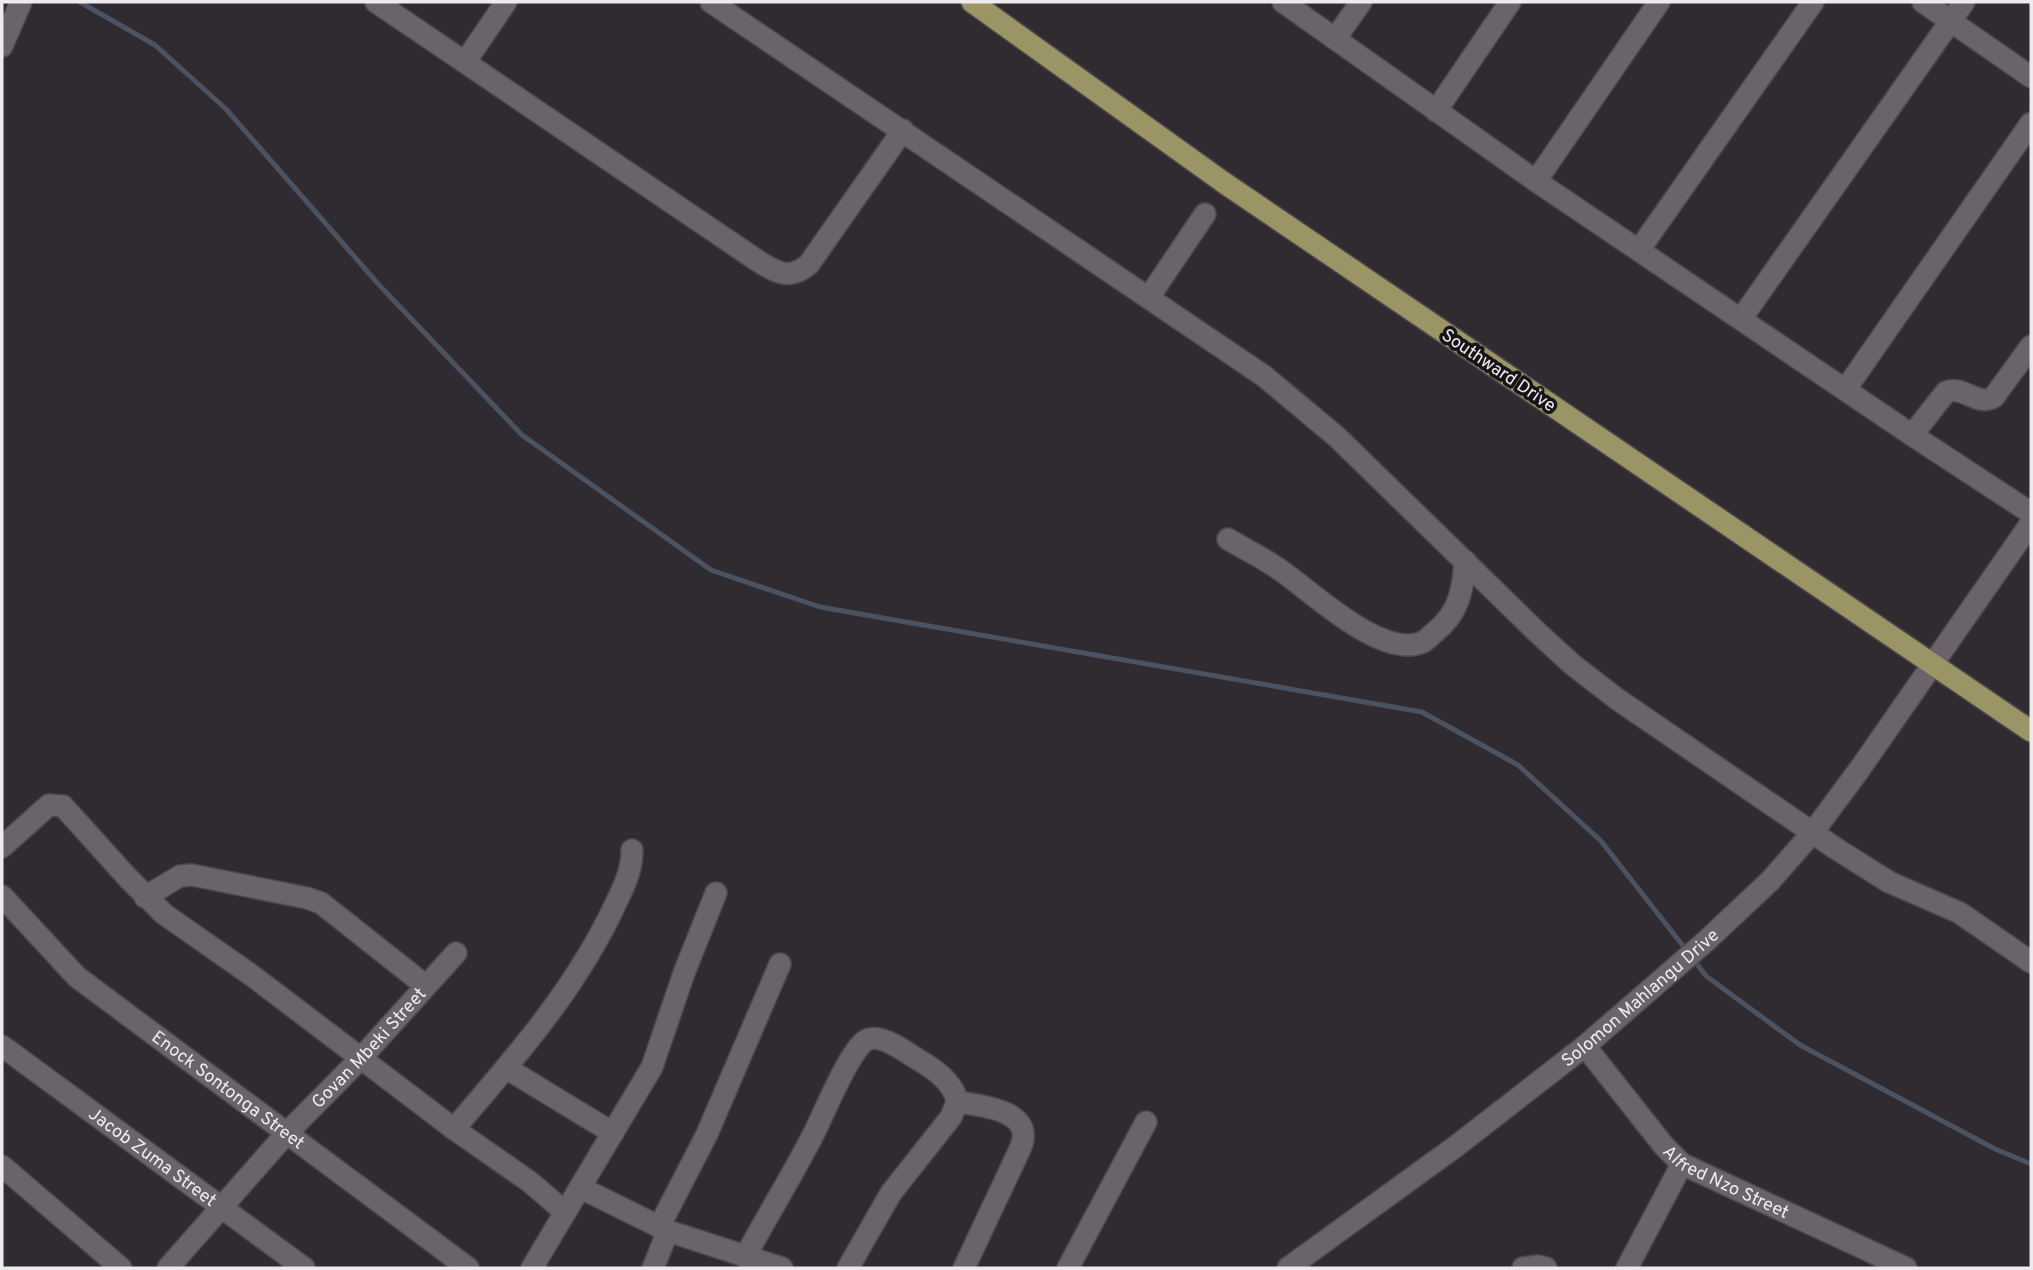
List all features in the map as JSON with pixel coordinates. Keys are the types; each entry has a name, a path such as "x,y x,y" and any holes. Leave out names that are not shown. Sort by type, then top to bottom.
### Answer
{"main road":[{"name":"Southward Drive","path":"974,2 1223,182 2031,732"}],"street":[{"path":"2,46 21,2"},
{"path":"376,2 770,269 791,274 800,272 809,264 903,130"},
{"path":"465,62 506,2"},
{"path":"1283,2 1536,181 2031,513"},
{"path":"1335,39 1360,2"},
{"path":"1436,111 1510,2"},
{"path":"1536,181 1659,2"},
{"path":"1639,250 1813,2"},
{"path":"1923,2 2031,77"},
{"path":"1741,319 1964,2"},
{"path":"715,3 1264,376 1337,437 1539,635 1639,715 1889,882 1960,913 2031,962"},
{"path":"1845,390 2031,124"},
{"path":"1149,297 1205,214"},
{"path":"1912,435 1946,392 1958,391 1981,400 1994,397 2031,346"},
{"name":"Solomon Mahlangu Drive","path":"1288,1268 1455,1147 1585,1046 1705,942 1770,881 1813,832 1859,770 2031,523"},
{"path":"1228,539 1283,572 1323,605 1370,634 1395,644 1422,643 1449,621 1463,588 1465,561"},
{"path":"2,848 49,805 58,804 68,810 145,897 176,924 254,977 454,1129 530,1182 565,1212"},
{"path":"454,1129 565,992 601,935 628,877 632,866 632,850"},
{"path":"145,897 180,876 192,874 307,898 332,911 426,986"},
{"path":"532,1268 652,1067 684,973 716,893"},
{"name":"Enock Sontonga Street","path":"2,896 77,977 468,1268"},
{"name":"Govan Mbeki Street","path":"168,1268 286,1134 361,1058 456,953"},
{"path":"653,1268 664,1229 780,964"},
{"path":"745,1257 814,1133 832,1093 864,1041 876,1038 918,1059 947,1081 955,1091 957,1102 951,1117 891,1193 848,1268"},
{"name":"Jacob Zuma Street","path":"2,1046 304,1268"},
{"name":"Alfred Nzo Street","path":"1585,1046 1664,1146 1682,1164 1866,1259 1906,1268"},
{"path":"506,1068 613,1133"},
{"path":"957,1102 993,1108 1005,1113 1022,1124 1025,1131 1020,1149 964,1268"},
{"path":"1068,1268 1146,1122"},
{"path":"1627,1268 1682,1164"},
{"path":"2,1166 121,1268"},
{"path":"582,1188 664,1229 782,1268"},
{"path":"1523,1268 1546,1268"}],"waterway":[{"path":"80,2 155,45 226,109 380,286 522,435 711,570 820,607 1422,712 1518,765 1601,841 1687,951"},
{"path":"1693,959 1706,976 1800,1045 1995,1149 2031,1164"}]}
